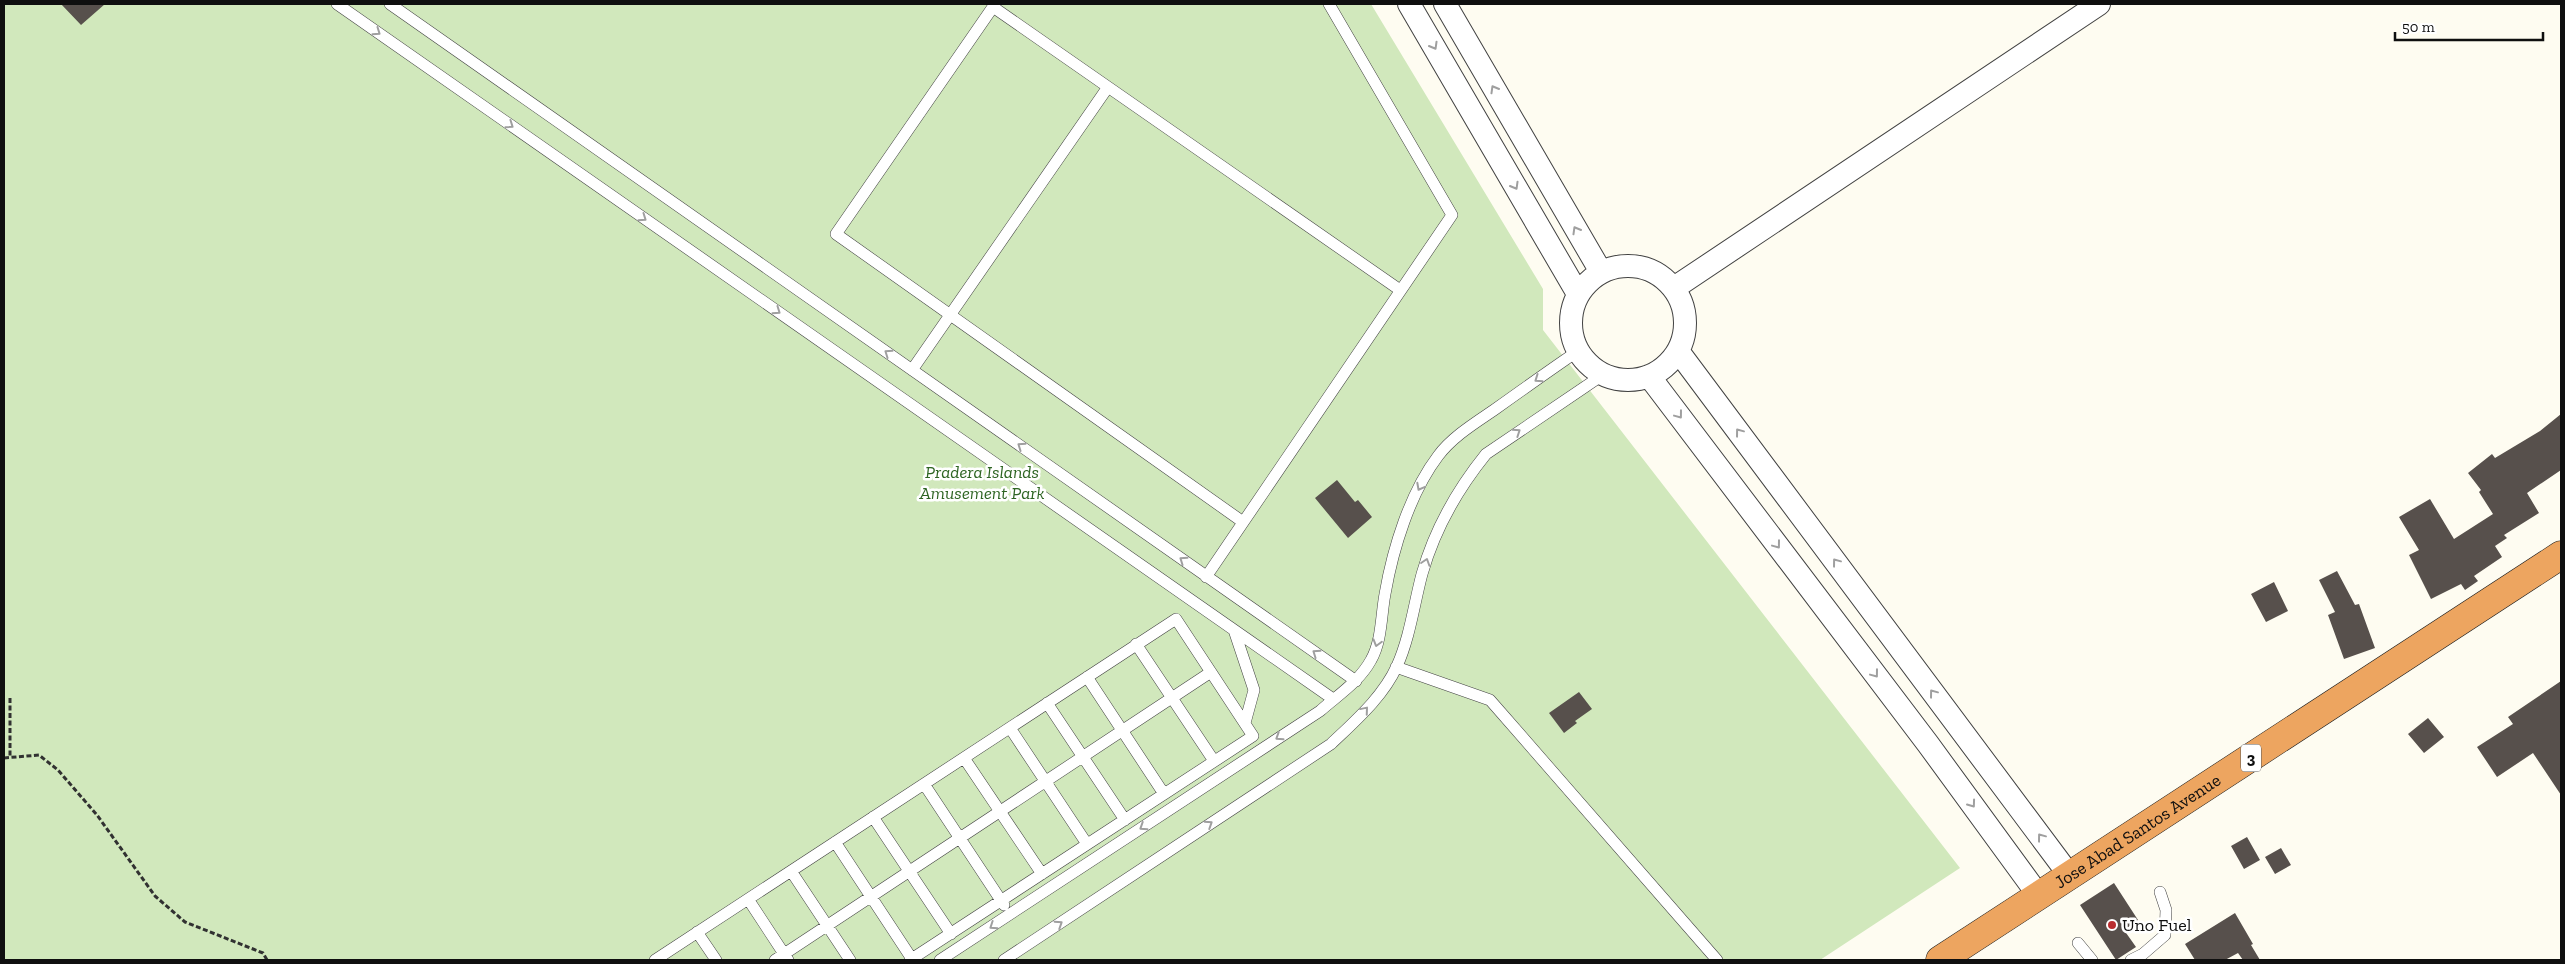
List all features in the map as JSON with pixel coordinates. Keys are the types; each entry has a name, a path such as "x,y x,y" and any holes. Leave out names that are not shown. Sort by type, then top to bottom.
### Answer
{"highway":[{"name":"Jose Abad Santos Avenue","path":"1940,960 2561,555"}],"street":[{"path":"1409,4 1578,294"},
{"path":"1445,4 1601,272"},
{"path":"1674,288 2099,4"},
{"path":"1616,266 1648,269 1662,277 1674,288 1682,303 1686,319 1684,335 1678,351 1671,362 1649,376 1632,380 1614,379 1584,360 1578,350 1570,328 1572,310 1578,294 1588,282 1601,272 1616,266"},
{"path":"1678,351 2070,876"},
{"path":"1649,376 1928,744 2039,896"},
{"path":"1928,744 1956,723"}],"lane":[{"path":"337,4 1333,699"},
{"path":"390,4 1356,681"},
{"path":"1206,577 1452,215 1329,4"},
{"path":"1243,522 836,234 994,5 1108,87 1400,290"},
{"path":"912,370 1108,87"},
{"path":"940,960 1320,711 1356,681 1372,659 1380,630 1392,564 1417,492 1438,455 1466,429 1578,350"},
{"path":"1004,960 1331,744 1361,716 1396,667 1406,639 1423,572 1440,523 1473,471 1486,454 1604,374"},
{"path":"656,960 697,932 873,817 1010,728 1136,644 1176,619 1253,736 911,960 835,842"},
{"path":"1234,630 1254,690 1245,723"},
{"path":"1136,644 1214,761"},
{"path":"1396,667 1490,700 1717,960"},
{"path":"748,899 783,958 827,926 1211,672"},
{"path":"1087,677 1164,794"},
{"path":"1047,703 1125,820"},
{"path":"1010,728 1087,844"},
{"path":"964,758 1042,874"},
{"path":"924,784 1009,914"},
{"path":"873,817 951,934"},
{"path":"791,871 850,960"},
{"path":"2131,960 2143,954 2165,935 2166,910 2160,892"},
{"path":"697,932 716,960"},
{"path":"2078,943 2092,960"}],"path":[{"path":"10,698 10,756"},
{"path":"4,758 39,755 58,770 97,814 155,896 185,922 263,953 267,960"}],"green space":[{"name":"Pradera Islands Amusement Park","path":"4,4 1371,4 1543,289 1543,330 1960,868 1820,960 4,960"}],"building":[{"path":"61,4 105,4 81,25"},
{"path":"2561,414 2561,470 2527,493 2539,513 2504,535 2507,538 2495,546 2502,557 2474,576 2478,581 2465,590 2461,584 2431,599 2409,555 2419,550 2399,517 2430,499 2454,539 2493,514 2479,492 2481,490 2468,473 2492,454 2495,458 2540,431"},
{"path":"1337,480 1355,502 1358,500 1372,517 1348,538 1315,498"},
{"path":"2337,571 2355,605 2359,604 2375,648 2344,659 2328,615 2335,612 2319,580"},
{"path":"2274,582 2288,611 2266,622 2251,594"},
{"path":"2561,681 2561,795 2533,753 2497,777 2477,747 2513,724 2508,717"},
{"path":"1579,692 1592,709 1575,721 1577,723 1564,733 1549,713"},
{"path":"2428,718 2444,737 2424,753 2408,734"},
{"path":"2247,837 2260,860 2244,869 2231,846"},
{"path":"2281,848 2291,865 2275,874 2265,857"},
{"name":"Uno Fuel","path":"2114,883 2138,920 2124,930 2136,947 2116,960 2080,905"},
{"path":"2235,913 2260,960 2243,960 2238,953 2225,960 2195,960 2185,944"}],"place":[{"name":"Uno Fuel","path":"2112,925"}]}
